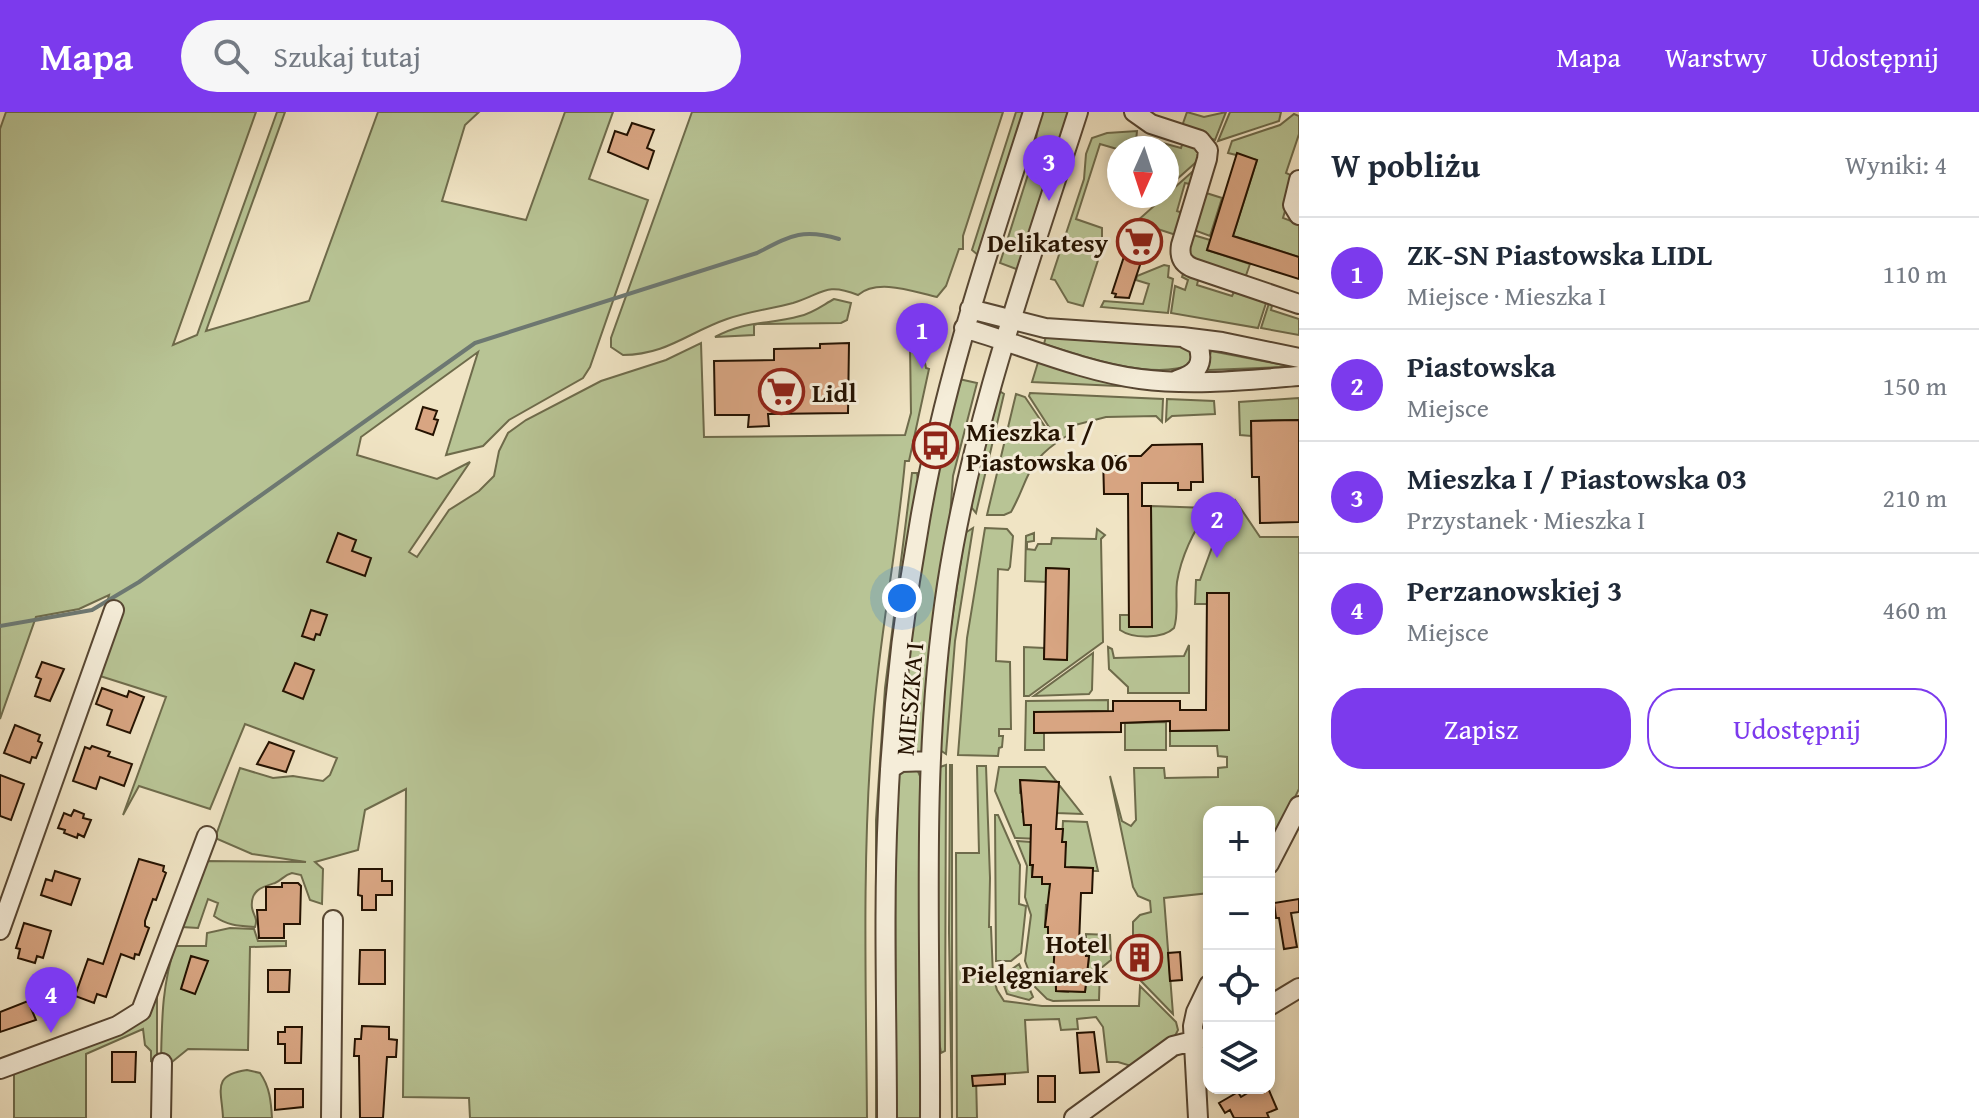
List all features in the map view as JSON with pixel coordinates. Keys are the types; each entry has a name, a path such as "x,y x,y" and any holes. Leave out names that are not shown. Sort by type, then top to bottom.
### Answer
{"street":[{"name":"MIESZKA I","path":"887,1118 887,863 890,769 900,654 920,519 938,430 964,328 1033,112"},
{"name":"MIESZKA I","path":"930,1118 930,761 937,665 948,583 973,454 1020,289 1078,112"},
{"path":"1134,112 1151,124 1200,140 1208,150 1181,245 1180,255 1184,263 1299,304"},
{"path":"1299,180 1293,205 1299,215"},
{"path":"1020,289 1021,297 1032,313 1059,329"},
{"path":"970,309 1011,321 1059,329 1182,337 1299,358"},
{"path":"964,328 1119,375 1167,381 1299,376"},
{"path":"1167,381 1189,376 1198,370 1198,345 1182,337"},
{"path":"0,930 114,610"},
{"path":"890,769 901,762 930,761"},
{"path":"1275,852 1299,806"},
{"path":"0,1069 117,1026 141,1011 207,836"},
{"path":"331,1118 333,920"},
{"path":"1275,1002 1299,988"},
{"path":"1198,1118 1201,1038 1194,1019 1203,999"},
{"path":"1074,1118 1173,1046 1201,1038"},
{"path":"161,1118 162,1063"}],"green space":[{"path":"6,112 256,112 173,345 197,335 277,112 285,112 206,331 309,301 378,112 479,112 465,125 442,201 526,220 565,112 613,112 589,179 648,200 590,367 583,378 509,420 483,446 446,455 478,352 361,437 357,455 437,479 470,462 409,552 417,557 449,510 479,491 494,476 499,451 508,433 526,420 601,381 666,360 701,343 704,437 905,435 911,413 910,345 913,344 929,369 909,461 905,461 875,700 869,782 865,926 867,1118 470,1118 469,1098 403,1097 406,789 365,810 358,850 315,862 323,869 322,904 310,900 301,875 292,873 255,893 252,908 255,927 234,925 219,919 214,916 218,903 208,899 198,928 182,927 206,861 306,862 252,854 215,838 240,768 273,778 293,776 323,781 330,775 337,758 245,724 210,809 139,786 123,815 166,697 100,676 109,595 79,609 36,617 0,719 0,129"},
{"path":"692,112 1003,112 963,236 963,249 959,249 946,286 937,297 886,287 876,287 858,295 831,289 793,303 727,319 652,351 623,355 611,347 611,338"},
{"path":"1016,112 1025,112 979,256 972,250"},
{"path":"1041,112 1070,112 1019,270 1000,263 1031,165"},
{"path":"1187,112 1204,117 1226,112 1215,140 1181,129"},
{"path":"1230,112 1281,112 1279,121 1218,141"},
{"path":"1294,114 1299,116 1299,134 1286,173 1295,177 1283,218 1299,224 1299,257 1237,237 1231,242 1257,160 1228,153 1232,141 1280,125"},
{"path":"1137,131 1136,136 1107,136 1107,146 1100,144 1076,219 1102,228 1102,248 1083,306 1068,302 1055,280 1051,279 1084,179 1086,154 1092,138 1107,133"},
{"path":"1184,139 1195,142 1203,156 1179,177 1179,147"},
{"path":"1201,164 1194,185 1185,183 1179,204 1179,184"},
{"path":"1203,192 1222,198 1210,236 1191,229"},
{"path":"1152,208 1178,208 1177,211 1186,214 1179,236 1136,222"},
{"path":"1190,234 1210,240 1207,250 1250,264 1244,281 1191,261 1187,245"},
{"path":"1164,265 1169,266 1168,277 1173,279 1168,313 1101,307 1104,301 1143,304 1149,284 1136,280 1137,276"},
{"path":"1184,271 1199,276 1197,285 1232,296 1235,290 1267,300 1258,328 1171,313 1175,286 1185,290 1188,280 1182,277"},
{"path":"834,299 851,303 847,320 841,323 757,324 754,325 754,335 715,337 747,325 805,315"},
{"path":"1270,300 1273,301 1271,310 1299,319 1299,335 1261,328"},
{"path":"1046,336 1184,346 1193,354 1191,365 1175,369 1137,368 1044,344"},
{"path":"1211,351 1284,365 1286,367 1209,370"},
{"path":"1039,359 1221,388 1224,391 1032,382"},
{"path":"959,379 977,383 953,476 923,751 920,754 899,754 909,644 929,514"},
{"path":"998,390 1004,394 976,513 971,501"},
{"path":"1030,393 1163,399 1162,422 1156,416 1106,417 1075,425 1074,432 1058,441"},
{"path":"1016,394 1025,397 1056,443 1038,459 1011,512 987,515"},
{"path":"1299,398 1299,420 1252,421 1251,436 1240,435 1239,402"},
{"path":"1167,399 1214,401 1215,414 1172,416 1166,421"},
{"path":"912,473 917,473 918,481 900,594 880,1118 876,1118 876,820 885,688"},
{"path":"1235,500 1260,537 1299,537 1299,789 1275,838 1275,806 1203,806 1203,894 1164,898 1173,1014 1141,981 1143,952 1133,952 1133,922 1140,915 1151,912 1150,901 1138,896 1133,887 1110,776 1122,821 1131,826 1136,820 1134,768 1164,768 1165,778 1218,777 1218,768 1227,767 1227,757 1218,756 1217,746 1170,746 1170,731 1229,730 1229,593 1207,593 1207,604 1195,604 1196,580 1200,580 1214,542 1226,523 1220,515 1224,511 1229,516 1233,512 1228,506"},
{"path":"1151,506 1208,508 1209,511 1193,535 1181,563 1174,628 1156,636 1140,636 1120,630 1120,615 1129,615 1152,627"},
{"path":"973,528 955,641 946,754 940,750 940,742 949,639 965,533"},
{"path":"985,528 1007,529 1013,536 1010,567 1008,570 998,569 996,661 1010,662 1011,729 999,729 999,736 1003,736 998,756 958,755 967,638"},
{"path":"1097,529 1105,535 1101,539 1103,642 1029,696 1024,696 1024,647 1044,648 1044,659 1066,660 1069,569 1047,568 1046,582 1025,581 1026,536 1034,533 1034,541 1027,542 1027,549 1035,550 1038,544 1051,544 1052,538 1096,539"},
{"path":"1189,645 1189,693 1128,693 1128,687 1109,669 1108,647 1112,649 1114,658 1184,656"},
{"path":"1093,653 1092,690 1089,694 1034,696"},
{"path":"1108,700 1108,711 1057,712 1057,715 1034,712 1034,733 1044,733 1044,750 1025,750 1026,701"},
{"path":"1166,722 1166,750 1125,750 1125,723"},
{"path":"946,765 945,1051 941,1053 938,1035 937,800 940,767"},
{"path":"952,765 952,1118 949,932"},
{"path":"977,766 986,766 989,927 993,976 1004,1001 1042,1006 1139,1006 1140,986 1176,1022 1178,1030 1174,1038 1131,1066 1107,1062 1103,1027 1096,1017 1077,1019 1078,1029 1061,1030 1059,1019 1025,1020 1028,1072 976,1076 977,1118 957,1118 956,853 979,853"},
{"path":"999,767 1045,767 1057,782 1020,780 1020,793 1025,794 1022,812 1041,826 1040,839 1015,838 995,791"},
{"path":"903,769 917,769 920,776 922,1118 896,1118 895,828 899,773"},
{"path":"1059,785 1082,814 1056,813 1053,795 1058,794"},
{"path":"995,815 998,815 1020,865 1019,904 1026,906 1021,953 1011,961 996,961"},
{"path":"1063,821 1087,822 1098,871 1071,867 1070,878 1062,865 1066,843 1062,842"},
{"path":"1017,841 1031,842 1032,877 1042,877 1043,884 1056,884 1049,905 1046,905 1045,926 1048,927 1048,940 1064,940 1054,957 1056,991 1068,992 1069,986 1073,991 1085,992 1089,957 1086,956 1086,934 1110,935 1111,960 1100,969 1099,1000 1053,1001 1035,987 1025,961 1031,915 1025,897 1027,866"},
{"path":"230,928 254,929 258,941 286,941 286,946 250,947 248,1050 188,1049 172,1062 161,1060 165,989 175,946 206,946 207,933"},
{"path":"1019,964 1033,997 1029,1000 1007,994 1001,977"},
{"path":"157,991 157,1060 151,1061 151,1051 145,1045 143,1029 86,1054 86,1118 14,1118 14,1070 93,1041"},
{"path":"247,1070 260,1073 263,1078 272,1118 223,1118 223,1080"}],"building":[{"path":"632,123 654,130 647,148 654,151 648,169 608,152 615,131 627,135"},
{"path":"1237,153 1257,160 1233,236 1299,257 1299,279 1207,250"},
{"path":"1134,226 1151,232 1129,298 1115,297 1116,294 1112,293"},
{"name":"Lidl","path":"849,343 848,413 768,414 769,426 748,427 749,415 715,415 714,361 774,360 774,349 820,348 820,344"},
{"path":"423,407 437,411 434,419 438,420 433,435 416,429"},
{"path":"1299,420 1299,522 1260,523 1259,477 1252,477 1251,421"},
{"path":"1202,444 1203,482 1191,482 1191,490 1178,490 1178,483 1142,483 1142,506 1151,506 1152,627 1129,627 1128,494 1104,494 1103,456 1141,456 1152,445"},
{"path":"338,533 356,540 352,551 371,558 365,576 327,562"},
{"path":"1046,568 1069,569 1067,660 1044,659"},
{"path":"1207,593 1229,593 1229,730 1170,731 1170,721 1121,723 1121,732 1034,733 1034,712 1113,711 1113,701 1180,701 1180,710 1206,710"},
{"path":"311,610 327,615 320,635 316,634 314,640 302,636"},
{"path":"42,662 64,669 50,701 35,696 41,679 36,677"},
{"path":"295,663 314,670 303,699 283,691"},
{"path":"102,688 127,697 129,691 144,697 130,733 107,725 112,710 96,704"},
{"path":"15,725 40,735 38,741 42,743 36,758 32,757 30,763 4,753"},
{"path":"269,742 294,751 286,772 257,764"},
{"path":"92,746 110,752 108,756 132,764 124,786 100,777 96,789 73,781 85,747 90,749"},
{"path":"0,775 24,784 11,820 0,816"},
{"path":"1020,780 1059,782 1056,829 1063,829 1065,867 1093,868 1092,893 1081,893 1079,944 1086,944 1086,956 1089,956 1085,992 1056,991 1056,979 1053,979 1055,940 1048,940 1048,927 1045,927 1050,884 1042,884 1042,877 1032,877 1031,825 1024,825"},
{"path":"74,810 91,820 84,837 78,834 77,838 58,828 64,813 71,816"},
{"path":"139,859 164,866 166,873 145,921 145,926 149,928 139,955 135,954 134,959 121,954 106,997 97,994 94,1003 75,996 88,959 103,964"},
{"path":"359,869 382,869 382,881 392,881 392,895 376,895 376,910 362,910 362,896 358,895"},
{"path":"55,871 80,879 71,905 41,895 46,879 52,881"},
{"path":"282,883 298,883 301,886 300,924 284,924 284,938 259,938 257,910 266,910 266,887 282,887"},
{"path":"1299,899 1299,912 1291,913 1297,947 1284,949 1275,903"},
{"path":"24,923 51,931 43,958 37,956 35,963 18,958 20,949 16,948"},
{"path":"360,950 385,950 385,984 359,984"},
{"path":"1180,952 1182,980 1170,981 1168,953"},
{"path":"191,956 208,961 195,994 181,989"},
{"path":"268,970 290,970 289,992 268,992"},
{"path":"28,1001 36,1020 0,1032 0,1012"},
{"path":"362,1026 389,1027 389,1039 397,1040 396,1057 387,1057 383,1118 360,1118 359,1056 354,1056 355,1039 361,1039"},
{"path":"285,1027 302,1027 301,1063 285,1063 285,1044 278,1044 278,1032 285,1032"},
{"path":"1094,1032 1099,1072 1080,1073 1077,1033"},
{"path":"112,1052 136,1052 135,1082 112,1082"},
{"path":"1005,1074 1005,1084 973,1086 972,1076"},
{"path":"1038,1076 1055,1076 1055,1102 1038,1102"},
{"path":"275,1089 303,1089 303,1107 275,1110"},
{"path":"1235,1094 1241,1097 1246,1094 1271,1094 1277,1109 1267,1113 1269,1118 1234,1118 1230,1110 1225,1113 1219,1103"}],"waterway":[{"path":"0,626 92,610 139,582 475,343 757,253 796,236 815,234 839,239"}],"place":[{"name":"Mieszka I / Piastowska 03","path":"1049,201"},
{"name":"Delikatesy","path":"1139,242"},
{"name":"ZK-SN Piastowska LIDL","path":"922,369"},
{"name":"Lidl","path":"781,392"},
{"name":"Mieszka I / Piastowska 06","path":"935,446"},
{"name":"Piastowska","path":"1217,558"},
{"name":"Hotel Pielęgniarek","path":"1139,958"},
{"name":"Perzanowskiej 3","path":"51,1033"}]}
